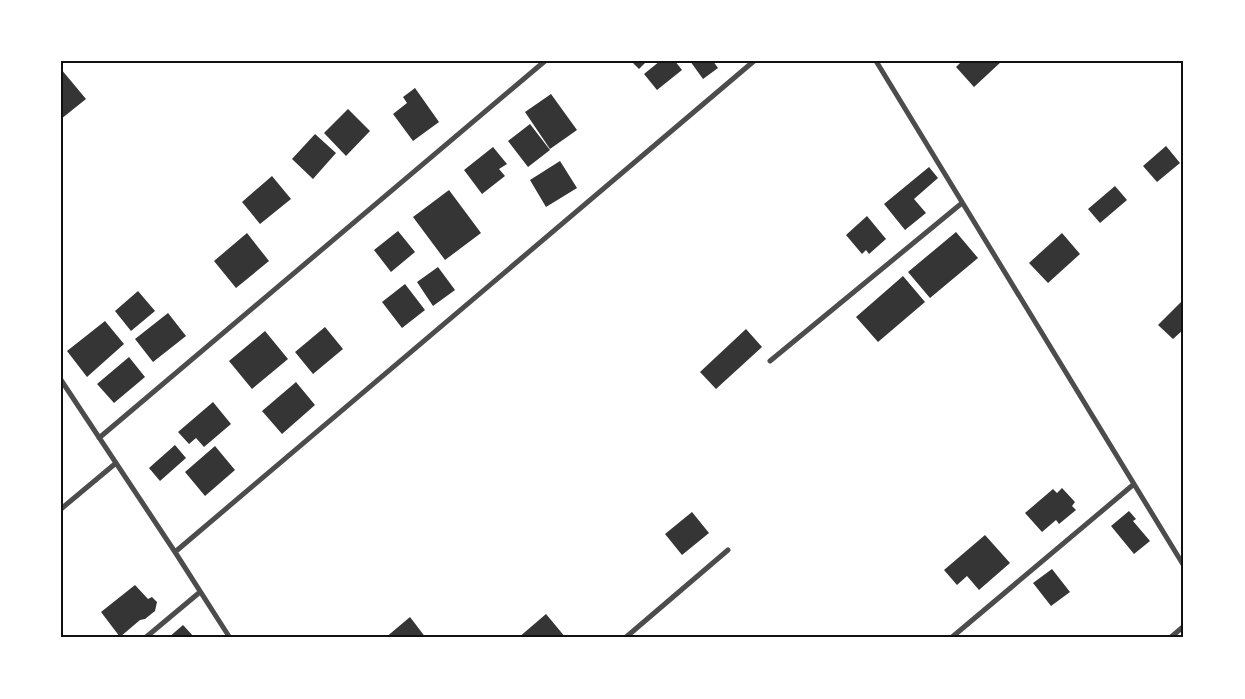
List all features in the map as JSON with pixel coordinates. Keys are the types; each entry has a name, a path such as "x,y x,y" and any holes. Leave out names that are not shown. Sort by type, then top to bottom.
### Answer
{"street":[{"path":"99,438 545,61"},
{"path":"176,552 754,61"},
{"path":"876,61 1184,566"},
{"path":"770,361 962,203"},
{"path":"61,380 176,552 230,638"},
{"path":"61,509 116,463"},
{"path":"951,638 1134,484"},
{"path":"625,638 728,550"},
{"path":"145,638 200,592"},
{"path":"1170,638 1184,626"}],"building":[{"path":"631,61 647,61 639,69"},
{"path":"660,61 675,61 682,70 657,90 644,74"},
{"path":"690,61 713,61 718,68 703,79"},
{"path":"962,61 1002,61 974,87 956,67"},
{"path":"61,69 86,99 61,119"},
{"path":"415,88 439,122 413,141 393,114 407,103 403,97"},
{"path":"551,94 577,130 550,149 525,112"},
{"path":"348,109 370,131 346,156 324,133"},
{"path":"530,124 550,150 528,167 508,141"},
{"path":"315,134 336,153 313,179 292,159"},
{"path":"1166,146 1180,163 1157,182 1143,166"},
{"path":"493,147 507,164 499,169 505,176 482,194 464,170"},
{"path":"560,161 577,188 546,207 530,180"},
{"path":"929,167 938,178 914,199 926,213 905,230 884,204"},
{"path":"272,176 291,199 260,224 242,202"},
{"path":"1115,186 1127,200 1100,223 1088,209"},
{"path":"449,190 481,233 445,260 413,217"},
{"path":"867,216 886,239 869,254 866,250 862,254 846,235"},
{"path":"398,231 415,252 391,272 374,250"},
{"path":"956,232 978,258 930,298 908,272"},
{"path":"247,233 269,261 236,288 214,261"},
{"path":"1062,233 1080,254 1048,283 1029,263"},
{"path":"438,267 455,290 433,306 417,282"},
{"path":"903,276 925,302 878,342 856,317"},
{"path":"405,284 425,310 402,328 382,302"},
{"path":"138,291 155,311 131,331 115,311"},
{"path":"1184,299 1184,329 1173,339 1158,325"},
{"path":"168,313 186,336 153,362 135,339"},
{"path":"105,321 124,344 87,377 67,351"},
{"path":"325,327 343,349 313,374 295,352"},
{"path":"746,329 762,347 716,389 700,372"},
{"path":"265,331 288,359 252,389 229,361"},
{"path":"129,357 145,377 114,403 97,384"},
{"path":"296,382 315,405 282,434 262,411"},
{"path":"213,402 231,424 204,447 196,438 189,444 178,432"},
{"path":"175,445 186,458 160,481 149,468"},
{"path":"215,446 235,470 205,496 185,472"},
{"path":"1062,488 1075,502 1072,506 1076,510 1059,524 1056,520 1042,532 1025,513 1053,489 1057,493"},
{"path":"1129,511 1136,519 1133,521 1150,541 1134,554 1111,526"},
{"path":"692,512 709,533 682,555 665,534"},
{"path":"985,535 1010,563 979,590 967,576 957,585 944,570"},
{"path":"1052,569 1070,592 1051,606 1033,583"},
{"path":"135,585 148,599 152,597 157,602 155,611 145,619 140,620 120,637 101,612"},
{"path":"546,614 566,638 518,638"},
{"path":"410,617 426,638 385,638"},
{"path":"183,625 195,638 168,638"}]}
